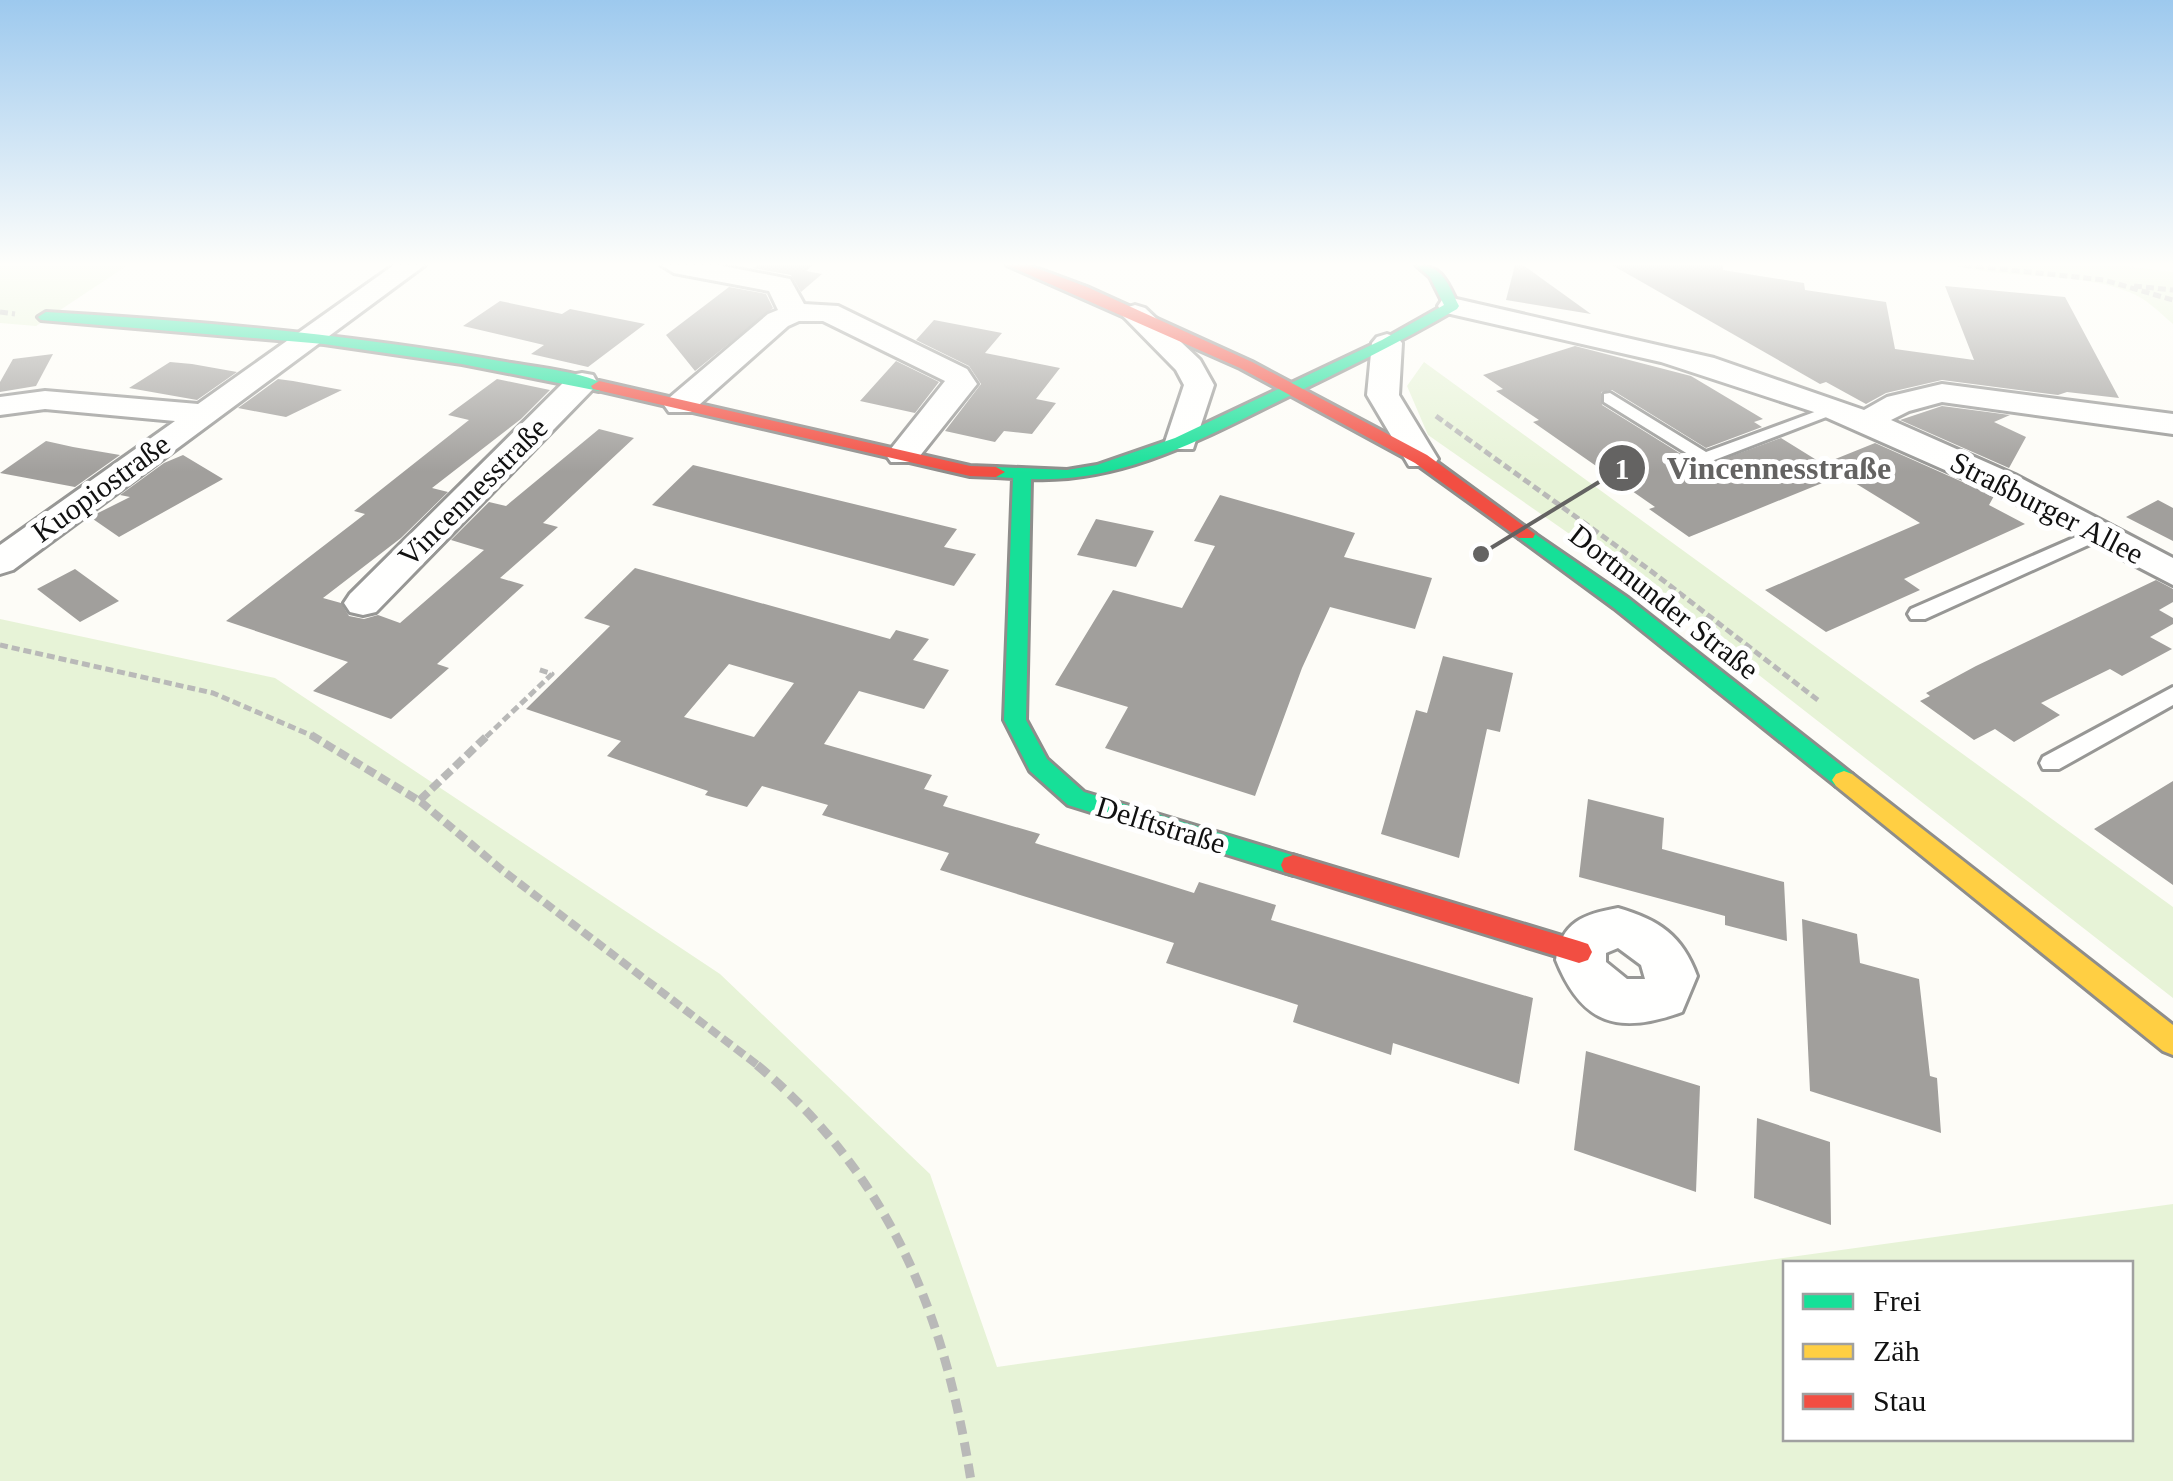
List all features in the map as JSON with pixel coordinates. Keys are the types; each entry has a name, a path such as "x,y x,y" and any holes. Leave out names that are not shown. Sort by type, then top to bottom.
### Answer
{"street":[{"name":"Vincennesstraße","path":"270,334 443,354 970,471 1022,475 1100,470 1181,442 1403,334"},
{"name":"Kuopiostraße","path":"0,562 314,334"},
{"path":"680,406 762,334"},
{"path":"873,334 956,375 962,384 903,455"},
{"path":"1156,334 1189,366 1199,384 1181,442"},
{"name":"Dortmunder Straße","path":"1177,334 1291,388 1421,460 1621,603 2173,1042"},
{"name":"Straßburger Allee","path":"1588,334 1706,365 1960,462 2101,532 2173,573"},
{"path":"1387,343 1383,395 1421,460"},
{"name":"Vincennesstraße","path":"363,603 582,382"},
{"path":"1849,417 1942,394 2173,424"},
{"name":"Kuopiostraße","path":"0,406 45,400 203,414"},
{"name":"Delftstraße","path":"1022,475 1015,720 1023,746 1042,773 1076,799 1579,952"}],"lane":[{"path":"1610,398 1704,459 1849,417"},
{"path":"1918,614 2101,532"},
{"path":"2052,763 2173,695"}],"path":[{"path":"0,645 202,690 246,704 345,755 420,801 498,868 684,1004 782,1086 834,1139 886,1212 928,1297 962,1420 970,1481"},
{"path":"420,801 552,674 537,669"}],"green space":[{"path":"1424,362 2173,907 2173,998 1651,591 1428,435 1407,386"},
{"path":"0,619 275,678 720,974 930,1174 997,1367 2173,1204 2173,1481 0,1481"}],"building":[{"path":"498,334 632,334 588,367 531,354 544,345"},
{"path":"667,334 741,334 695,371"},
{"path":"921,334 1001,334 985,353 1060,368 1036,399 1056,403 1032,434 1004,431 995,442 945,431 981,384 969,366 916,340"},
{"path":"1733,334 1892,334 1895,349 1974,360 1964,334 2085,334 2119,398 2067,392 2058,395 1942,380 1886,393 1866,404 1826,382 1820,384"},
{"path":"1575,346 1691,376 1763,419 1754,422 1762,427 1706,448 1612,390 1601,392 1602,405 1702,467 1781,438 1823,464 1875,443 1994,496 1989,505 2025,524 1904,579 1920,590 1826,632 1765,590 1920,523 1842,475 1689,537 1649,509 1655,507 1533,422 1539,420 1496,391 1503,389 1483,375"},
{"path":"53,354 36,386 0,392 0,382 13,359"},
{"path":"896,361 939,382 915,413 860,401"},
{"path":"170,362 237,372 197,400 129,388"},
{"path":"278,379 342,390 286,417 238,408"},
{"path":"497,379 550,390 521,419 432,488 448,492 401,538 323,598 341,603 349,616 364,619 378,615 400,623 484,550 451,540 489,502 506,506 599,429 634,438 543,523 558,527 500,578 524,585 437,664 449,668 391,719 313,691 348,662 226,621 365,514 354,511 469,420 448,415"},
{"path":"1942,406 2010,415 1994,422 2026,437 2009,468 1900,420"},
{"path":"46,441 120,455 75,487 0,473"},
{"path":"183,455 223,479 119,537 90,517 130,497 120,495 164,463"},
{"path":"693,465 957,529 944,547 976,554 954,586 652,505"},
{"path":"1220,495 1355,533 1344,557 1432,578 1415,629 1330,607 1302,668 1255,796 1105,748 1128,707 1055,685 1113,590 1182,608 1215,546 1194,541"},
{"path":"2158,500 2173,508 2173,541 2126,517"},
{"path":"1096,519 1154,531 1136,567 1077,555"},
{"path":"635,568 890,639 896,630 929,639 913,660 949,670 924,709 859,691 824,744 932,775 924,789 948,796 943,806 1040,834 1035,843 1194,893 1199,882 1276,905 1271,920 1533,998 1519,1084 1393,1043 1391,1055 1293,1022 1298,1005 1166,963 1174,943 940,870 949,853 822,815 828,805 762,786 747,807 705,795 708,791 607,756 621,741 526,709 610,626 584,618","holes":["729,664 794,683 754,737 684,717"]},
{"path":"75,569 119,601 80,622 37,589"},
{"path":"2156,580 2173,589 2173,602 2159,610 2173,618 2173,624 2150,637 2172,649 2122,676 2110,669 2041,703 2060,715 2014,742 1995,729 1974,740 1920,701 1930,696 1926,693 1976,666"},
{"path":"1443,656 1513,673 1500,732 1487,729 1459,858 1381,834 1416,710 1427,713"},
{"path":"2173,781 2173,885 2094,829"},
{"path":"1588,799 1664,818 1662,849 1784,882 1787,941 1725,925 1725,916 1579,877"},
{"path":"1802,919 1857,934 1860,963 1919,979 1930,1076 1937,1078 1941,1133 1810,1091"},
{"path":"1586,1051 1700,1086 1696,1192 1574,1150"},
{"path":"1757,1118 1830,1142 1831,1225 1754,1198"}],"traffic: fast":[{"path":"272,334 393,348 599,386"},
{"path":"996,472 1067,475 1100,470 1181,442 1403,334"},
{"path":"1022,475 1015,720 1038,765 1076,799 1293,865"},
{"path":"1526,534 1621,603 1844,780"}],"traffic: slow":[{"path":"1844,780 2173,1042"}],"traffic: jam":[{"path":"1178,334 1246,365 1421,459 1526,534"},
{"path":"599,386 970,471 996,472"},
{"path":"1293,865 1579,952"}],"place":[{"name":"Vincennesstraße","path":"1481,554"}]}
